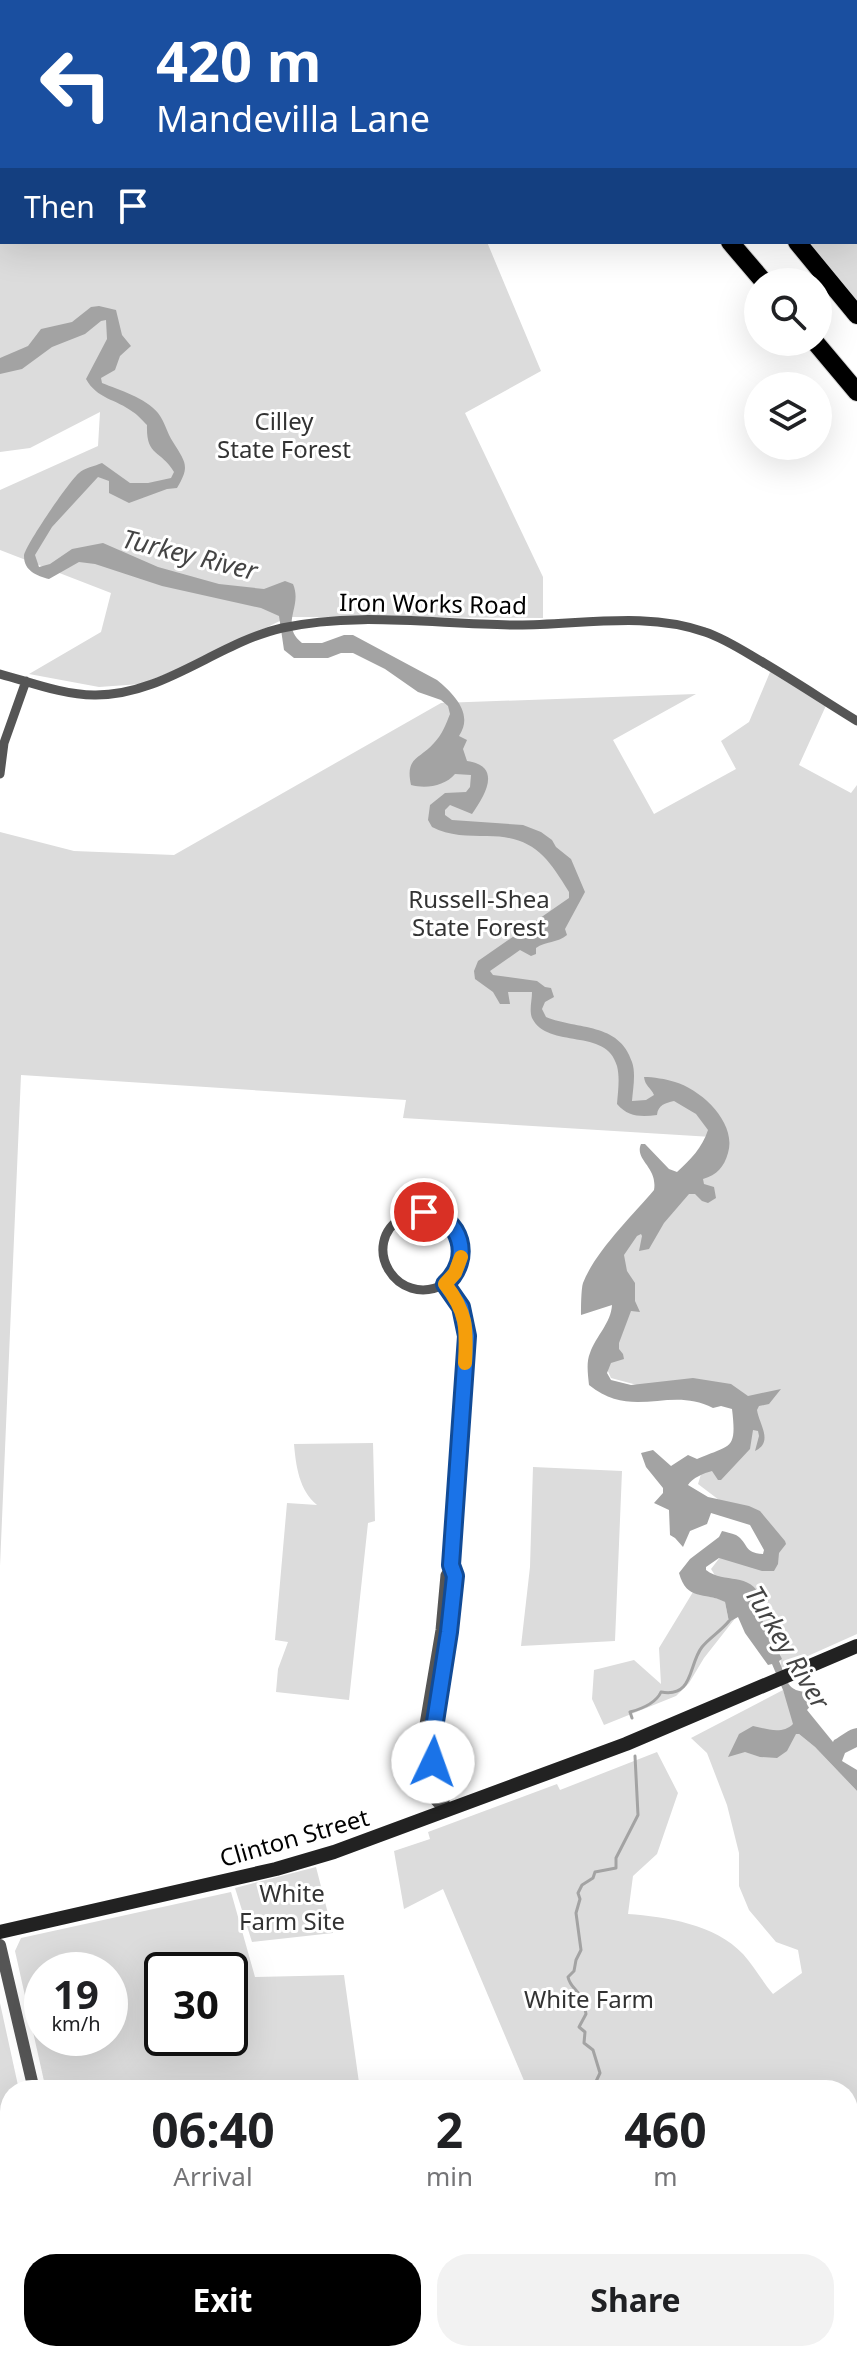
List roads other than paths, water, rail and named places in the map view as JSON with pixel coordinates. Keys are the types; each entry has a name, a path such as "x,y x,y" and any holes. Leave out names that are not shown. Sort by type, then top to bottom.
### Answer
{"highway":[{"path":"732,244 752,268"},
{"path":"799,244 857,315"},
{"path":"827,356 857,392"}],"main road":[{"name":"Clinton Street","path":"0,1932 276,1869 334,1852 626,1744 857,1646"}],"street":[{"name":"Iron Works Road","path":"0,674 85,695 130,692 274,630 317,622 520,625 636,621 705,632 732,644 857,721"},
{"path":"0,774 4,743 26,681"},
{"path":"416,1212 432,1213 445,1219 456,1230 461,1244 461,1259 455,1273 445,1284 430,1289 415,1289 400,1283 390,1272 384,1258 384,1242 391,1228 402,1218 416,1212"},
{"path":"445,1284 461,1307 467,1336 451,1565 445,1575 445,1631 431,1715 420,1748 434,1800 445,1812"},
{"path":"0,1945 32,2080"}],"waterway":[{"path":"632,1718 630,1712 652,1702 661,1692 672,1693 685,1685 702,1647 729,1621"},
{"path":"597,2080 600,2073 593,2050 584,2043 585,2032 579,2027 586,2014 583,2001 568,1977 574,1971 581,1950 576,1913 580,1899 578,1893 595,1872 616,1868 616,1858 638,1815 635,1756"}],"park label":[{"name":"Cilley State Forest","path":"284,434"},
{"name":"Russell-Shea State Forest","path":"479,912"},
{"name":"White Farm Site","path":"292,1906"},
{"name":"White Farm","path":"589,1998"}],"water label":[{"name":"Turkey River","path":"190,554"},
{"name":"Turkey River","path":"788,1647"}]}
